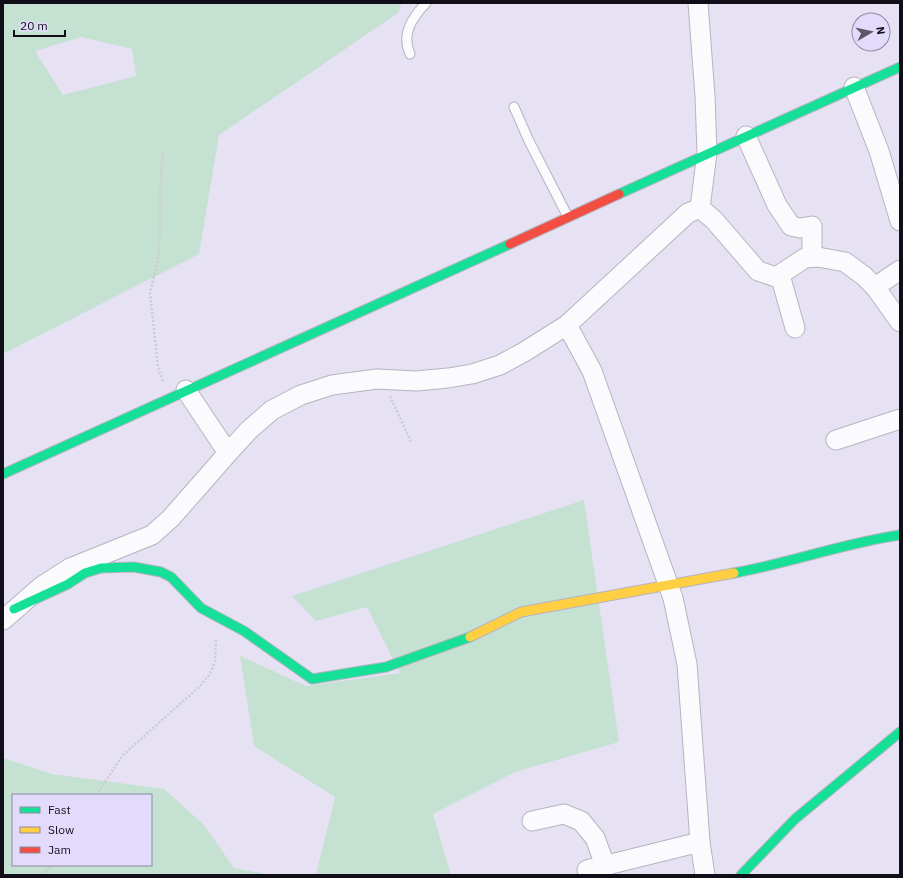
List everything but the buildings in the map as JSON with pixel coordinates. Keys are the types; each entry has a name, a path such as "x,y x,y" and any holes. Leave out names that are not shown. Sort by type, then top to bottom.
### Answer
{"street":[{"path":"698,3 705,96 707,153 700,208"},
{"path":"3,474 707,153 900,67"},
{"path":"854,87 879,151 900,221"},
{"path":"746,136 777,205 792,226 800,228 812,226 812,257"},
{"path":"700,208 714,220 758,271 771,277 780,275 805,258 812,257 845,262 864,276 875,287 900,322"},
{"path":"8,615 42,586 70,568 152,535 171,518 249,430 272,410 301,395 332,385 382,380 416,381 448,378 472,374 500,365 567,325 688,213 700,208"},
{"path":"875,287 900,270"},
{"path":"780,275 795,328"},
{"path":"567,325 592,371 673,598 687,664 700,842 705,875"},
{"path":"186,390 228,453"},
{"path":"836,440 900,419"},
{"path":"8,615 85,573 101,568 115,566 161,572 171,576 201,608 244,631 312,679 386,667 459,642 521,612 771,566 873,539 900,535"},
{"path":"741,875 794,819 900,732"},
{"path":"532,821 564,814 581,820 595,838 598,870 700,842"}],"lane":[{"path":"410,54 406,45 407,32 416,13 426,3"},
{"path":"514,107 528,141 568,217"}],"path":[{"path":"164,153 161,169 159,256 150,293 158,367 168,399"},
{"path":"382,380 410,442"},
{"path":"97,794 123,755 199,687 210,674 215,661 217,643 213,614"},
{"path":"43,875 49,866"}],"green space":[{"path":"3,3 402,3 398,13 219,135 199,254 3,354","holes":["81,37 132,49 136,76 63,95 35,51"]},
{"path":"584,500 619,742 515,772 433,814 451,875 316,875 335,797 254,746 240,656 306,686 400,673 367,607 316,621 292,596"},
{"path":"3,758 52,774 164,789 204,825 234,868 271,875 3,875"}],"traffic: fast":[{"path":"619,194 900,67"},
{"path":"3,474 510,244"},
{"path":"734,573 858,543 900,535"},
{"path":"14,609 68,584 85,573 101,568 134,567 161,572 171,577 201,608 244,631 312,679 386,667 470,637"},
{"path":"741,875 795,819 900,732"}],"traffic: slow":[{"path":"470,637 521,612 734,573"}],"traffic: jam":[{"path":"510,244 619,194"}]}
